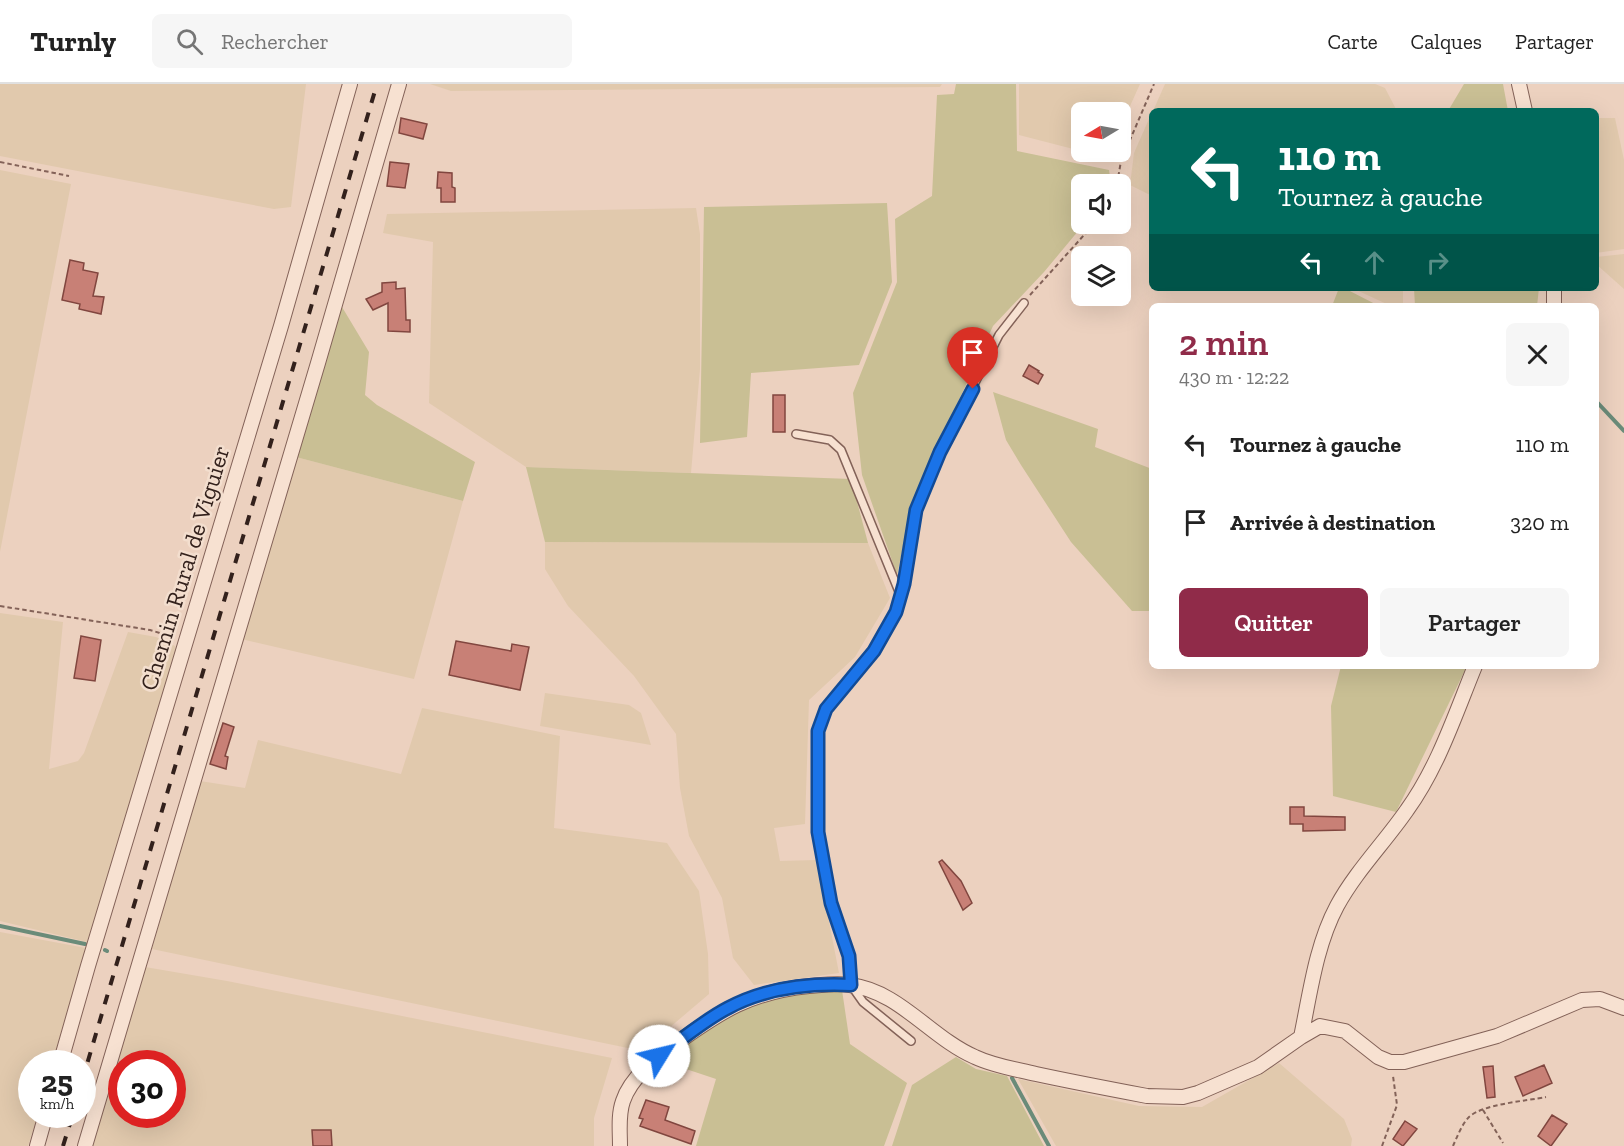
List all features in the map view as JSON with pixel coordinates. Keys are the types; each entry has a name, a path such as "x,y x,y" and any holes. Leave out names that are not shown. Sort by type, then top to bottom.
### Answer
{"street":[{"name":"Chemin Rural de Viguier","path":"64,1050 281,326 350,84"},
{"path":"85,1146 315,375 399,84"},
{"path":"1519,84 1524,108"},
{"path":"1301,1037 1325,934 1337,905 1407,810 1430,773 1474,669"},
{"path":"620,1146 623,1099 633,1083 659,1056 710,1019 746,1000 788,988 831,984 851,985 888,999 956,1047 990,1064 1147,1096 1183,1097 1198,1093 1258,1067 1320,1026 1345,1031 1378,1058 1390,1062 1404,1062 1497,1036 1582,1000 1600,999 1624,1008"},
{"path":"37,1146 42,1128"}],"lane":[{"path":"911,1041 863,1002 851,985 849,956 831,903 818,832 818,731 826,709 879,644 896,612 904,584 916,510 940,452 999,335 1024,303"},
{"path":"796,434 830,440 841,450 900,594"}],"path":[{"path":"1119,174 1121,161 1154,84"},
{"path":"0,162 69,176"},
{"path":"1024,303 1085,234"},
{"path":"0,606 150,630 173,637 185,645"},
{"path":"1383,1146 1397,1105 1390,1062"},
{"path":"1453,1146 1467,1119 1484,1110 1546,1097"},
{"path":"1484,1110 1503,1143"}],"shaded area":[{"path":"0,84 306,84 291,207 274,209 0,156"},
{"path":"430,84 942,84 940,87 451,91"},
{"path":"956,84 1016,84 1017,151 1109,170 1110,174 1071,174 1071,234 1076,234 1044,272 993,326 913,500 897,575 862,475 853,393 897,282 895,219 932,196 937,95 954,94"},
{"path":"1019,84 1140,84 1131,104 1131,102 1071,102 1071,148 1019,135"},
{"path":"1165,84 1375,84 1385,88 1395,108 1154,108"},
{"path":"1464,84 1503,84 1507,108 1450,108"},
{"path":"1599,118 1615,118 1624,160 1624,249 1599,253"},
{"path":"1149,119 1149,194 1131,186 1134,153"},
{"path":"0,170 71,184 0,552"},
{"path":"887,203 892,282 859,365 751,373 747,437 700,443 704,207"},
{"path":"696,208 700,234 700,369 691,473 526,467 429,403 433,242 383,233 387,214"},
{"path":"1624,254 1624,289 1599,267 1599,257"},
{"path":"1338,291 1350,291 1373,303 1333,303"},
{"path":"1358,291 1403,291 1403,303 1384,303"},
{"path":"1414,291 1539,291 1537,303 1415,303"},
{"path":"342,307 369,352 365,395 377,405 475,462 463,501 296,457"},
{"path":"993,392 1098,429 1095,447 1149,468 1149,611 1132,611 1071,542 1006,440"},
{"path":"296,457 463,501 414,679 241,639"},
{"path":"526,467 851,479 868,543 545,542"},
{"path":"545,542 868,543 890,598 855,657 809,700 805,824 774,828 780,861 817,860 839,973 754,985 733,958 722,898 689,836 680,788 676,734 634,676 568,606 545,569"},
{"path":"0,613 63,622 49,769 78,761 84,753 128,632 156,637 175,646 178,658 87,942 0,921"},
{"path":"1340,669 1466,669 1396,812 1333,796 1331,706"},
{"path":"545,693 629,705 641,713 651,745 540,726"},
{"path":"422,708 560,736 554,828 667,843 699,891 708,954 709,994 642,1051 152,949 200,781 245,788 258,740 401,774"},
{"path":"0,932 86,948 56,1050 18,1050 18,1128 34,1128 28,1146 0,1146"},
{"path":"145,967 227,981 612,1058 594,1118 594,1146 90,1146 108,1087 108,1128 186,1128 186,1050 119,1050"},
{"path":"842,990 850,1044 907,1083 884,1146 696,1146 716,1079 665,1062 724,1016 751,1003 782,996"},
{"path":"956,1057 976,1069 1007,1076 1044,1146 892,1146 912,1085"},
{"path":"1279,1063 1344,1119 1352,1139 1351,1146 1056,1146 1018,1079 1139,1106 1202,1107"}],"building":[{"path":"401,118 427,124 423,139 399,133"},
{"path":"390,162 409,164 405,188 387,186"},
{"path":"438,172 452,173 455,202 441,202 441,188 437,188"},
{"path":"70,260 84,263 83,270 98,273 93,296 104,297 101,314 79,309 80,304 62,300"},
{"path":"396,282 396,289 405,288 406,320 410,320 410,332 388,331 388,303 373,310 366,299 382,292 382,283"},
{"path":"1029,365 1043,375 1038,384 1023,376"},
{"path":"773,395 785,395 785,432 773,432"},
{"path":"81,636 101,640 95,681 74,678"},
{"path":"456,641 511,651 512,644 529,647 520,690 449,675"},
{"path":"223,723 234,727 225,756 228,757 226,769 210,764"},
{"path":"1290,807 1304,807 1304,816 1345,817 1345,830 1303,831 1303,824 1290,824"},
{"path":"942,860 961,881 972,903 963,910 939,862"},
{"path":"1544,1065 1552,1083 1523,1096 1515,1077"},
{"path":"1493,1066 1495,1097 1487,1098 1483,1067"},
{"path":"646,1100 669,1107 665,1120 695,1131 691,1144 640,1126 643,1119 639,1118"},
{"path":"1552,1115 1567,1124 1551,1146 1538,1136"},
{"path":"1405,1121 1417,1129 1403,1146 1393,1139"},
{"path":"312,1130 331,1130 332,1146 313,1146"}],"waterway":[{"path":"1599,404 1624,431"},
{"path":"0,926 85,944"},
{"path":"1012,1078 1049,1146"}],"railway":[{"path":"91,1050 377,84"},
{"path":"63,1146 69,1128"}],"route":[{"path":"659,1056 710,1019 746,1000 788,988 831,984 851,985 849,956 831,903 818,832 818,731 826,709 874,651 896,612 904,584 916,510 940,452 973,389"}]}
